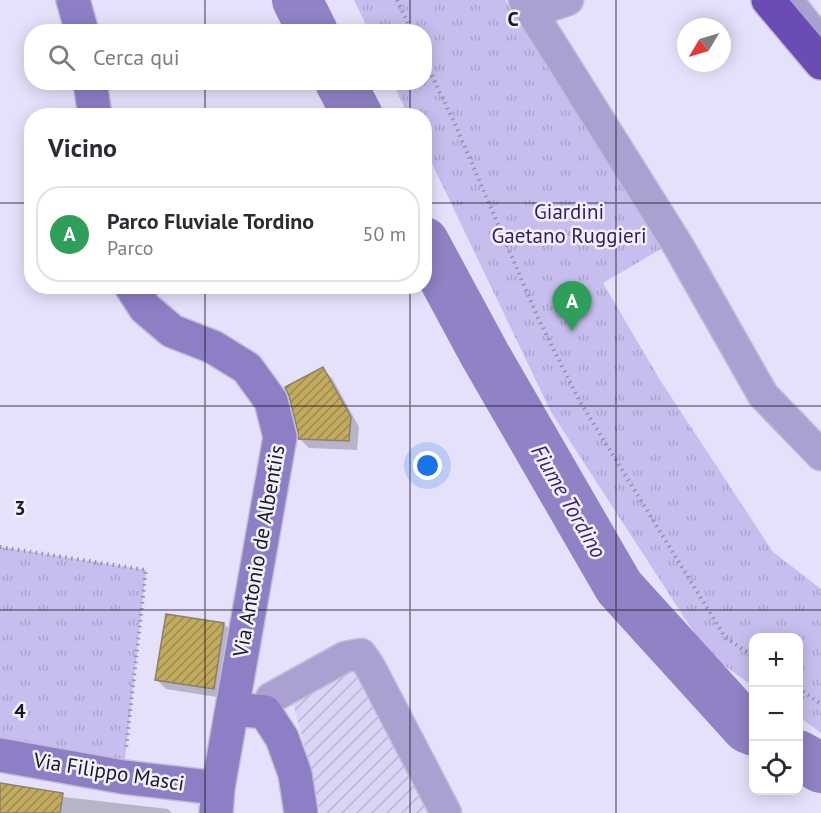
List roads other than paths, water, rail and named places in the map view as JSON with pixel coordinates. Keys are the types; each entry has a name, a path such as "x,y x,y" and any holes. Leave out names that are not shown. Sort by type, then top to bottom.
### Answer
{"highway":[{"path":"768,0 821,63"}],"main road":[{"path":"73,0 80,24"},
{"path":"91,90 94,108"},
{"name":"Via Antonio de Albentiis","path":"136,294 145,308 172,331 213,347 247,368 270,401 280,437 217,801"},
{"path":"232,709 265,712 282,738 295,774 302,813"},
{"name":"Via Filippo Masci","path":"0,755 123,777 217,801"}],"street":[{"path":"568,0 529,6 679,247 763,395 821,455"},
{"path":"265,712 271,698 345,657 361,654 370,667 446,813"}],"lane":[{"path":"797,0 821,31"}],"waterway":[{"name":"Fiume Tordino","path":"297,0 309,24"},
{"name":"Fiume Tordino","path":"344,90 354,108"},
{"name":"Fiume Tordino","path":"432,257 485,355 619,587 749,729"},
{"name":"Fiume Tordino","path":"803,758 821,768"}],"place":[{"name":"Parco Fluviale Tordino","path":"572,331"}],"park label":[{"name":"Giardini Gaetano Ruggieri","path":"569,224"}]}
